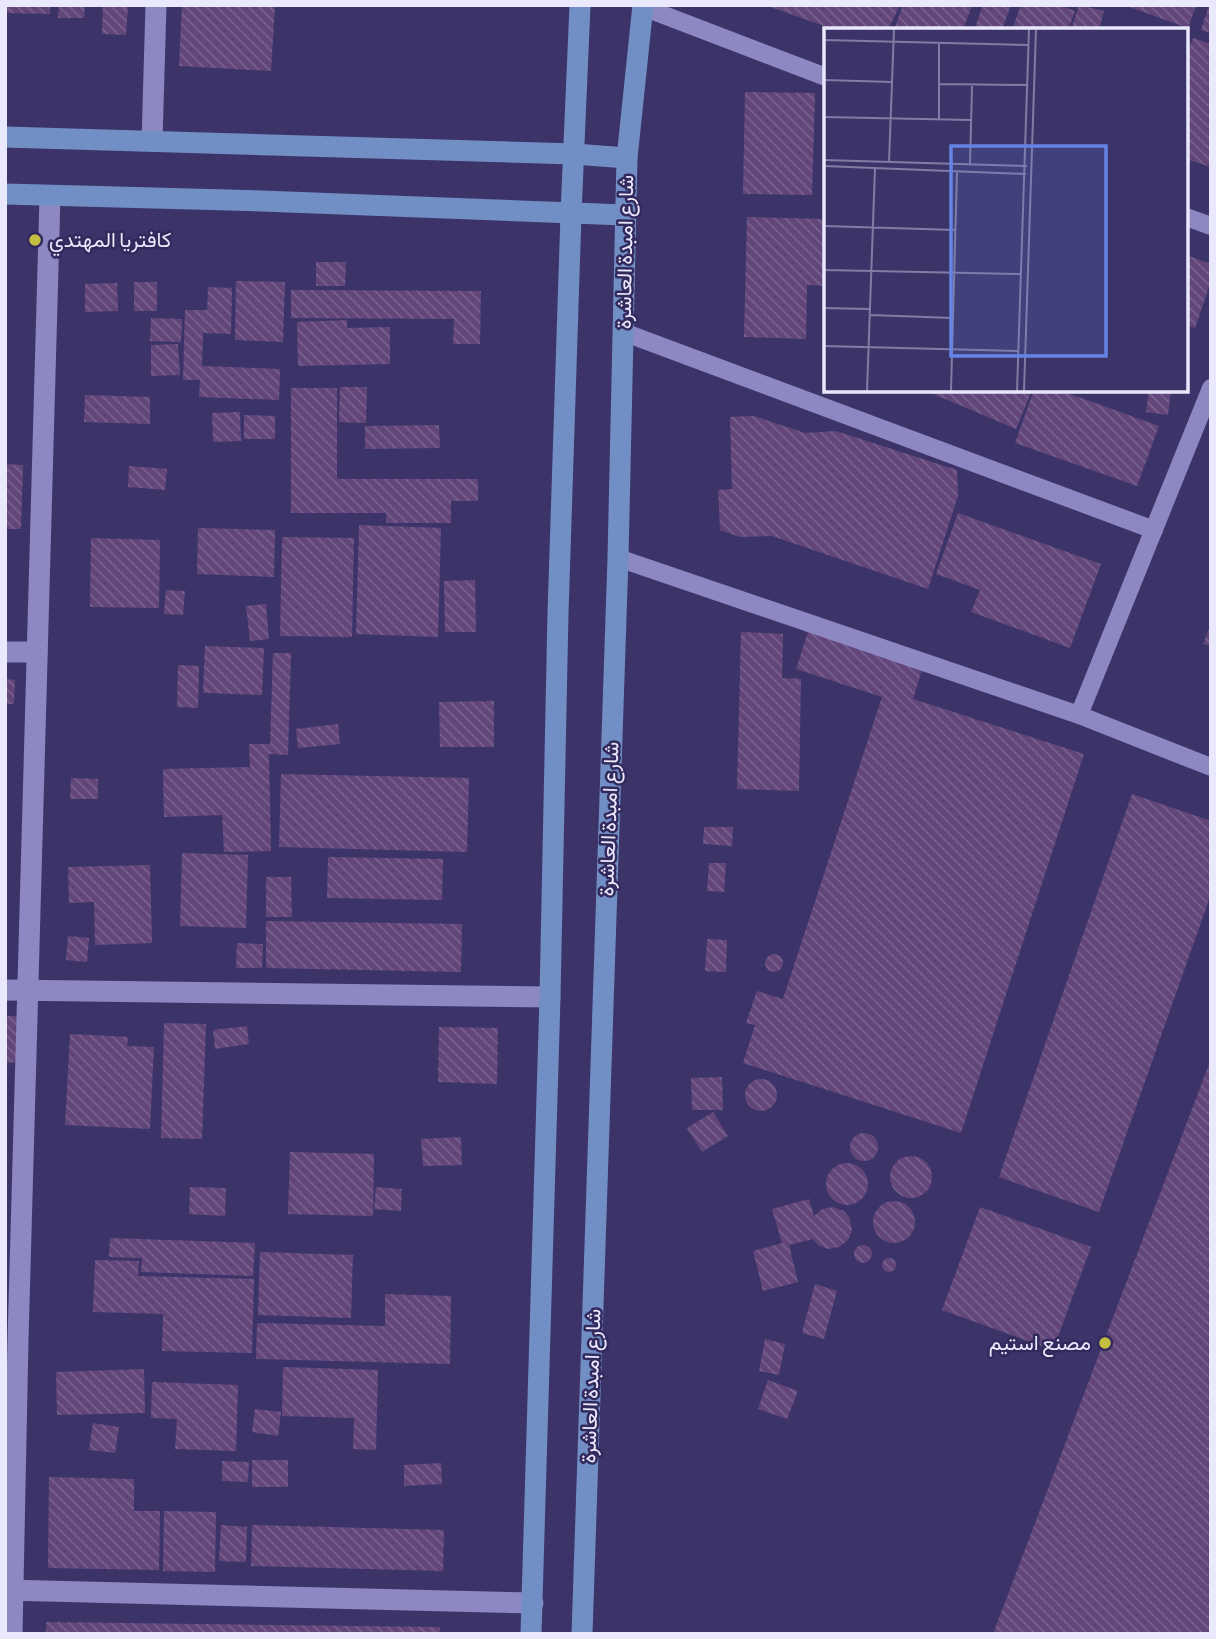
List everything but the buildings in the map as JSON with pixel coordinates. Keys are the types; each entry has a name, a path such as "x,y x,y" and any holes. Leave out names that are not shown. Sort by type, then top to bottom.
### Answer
{"main road":[{"path":"531,1634 550,997 558,599 580,5"},
{"name":"شارع امبدة العاشرة","path":"582,1634 618,558 627,158 643,6"},
{"path":"5,137 573,154 627,158"},
{"path":"5,194 625,215"}],"street":[{"path":"152,141 156,5"},
{"path":"12,1634 11,1340 27,990 50,196"},
{"path":"5,652 37,652"},
{"path":"5,990 550,997"},
{"path":"10,1590 533,1603"}],"lane":[{"path":"643,6 824,76"},
{"path":"1188,218 1211,226"},
{"path":"623,332 1154,530"},
{"path":"1079,715 1211,388"},
{"path":"618,558 1079,715 1211,767"}],"place":[{"name":"كافتريا المهتدي","path":"35,240"},
{"name":"مصنع استيم","path":"1105,1343"}]}
